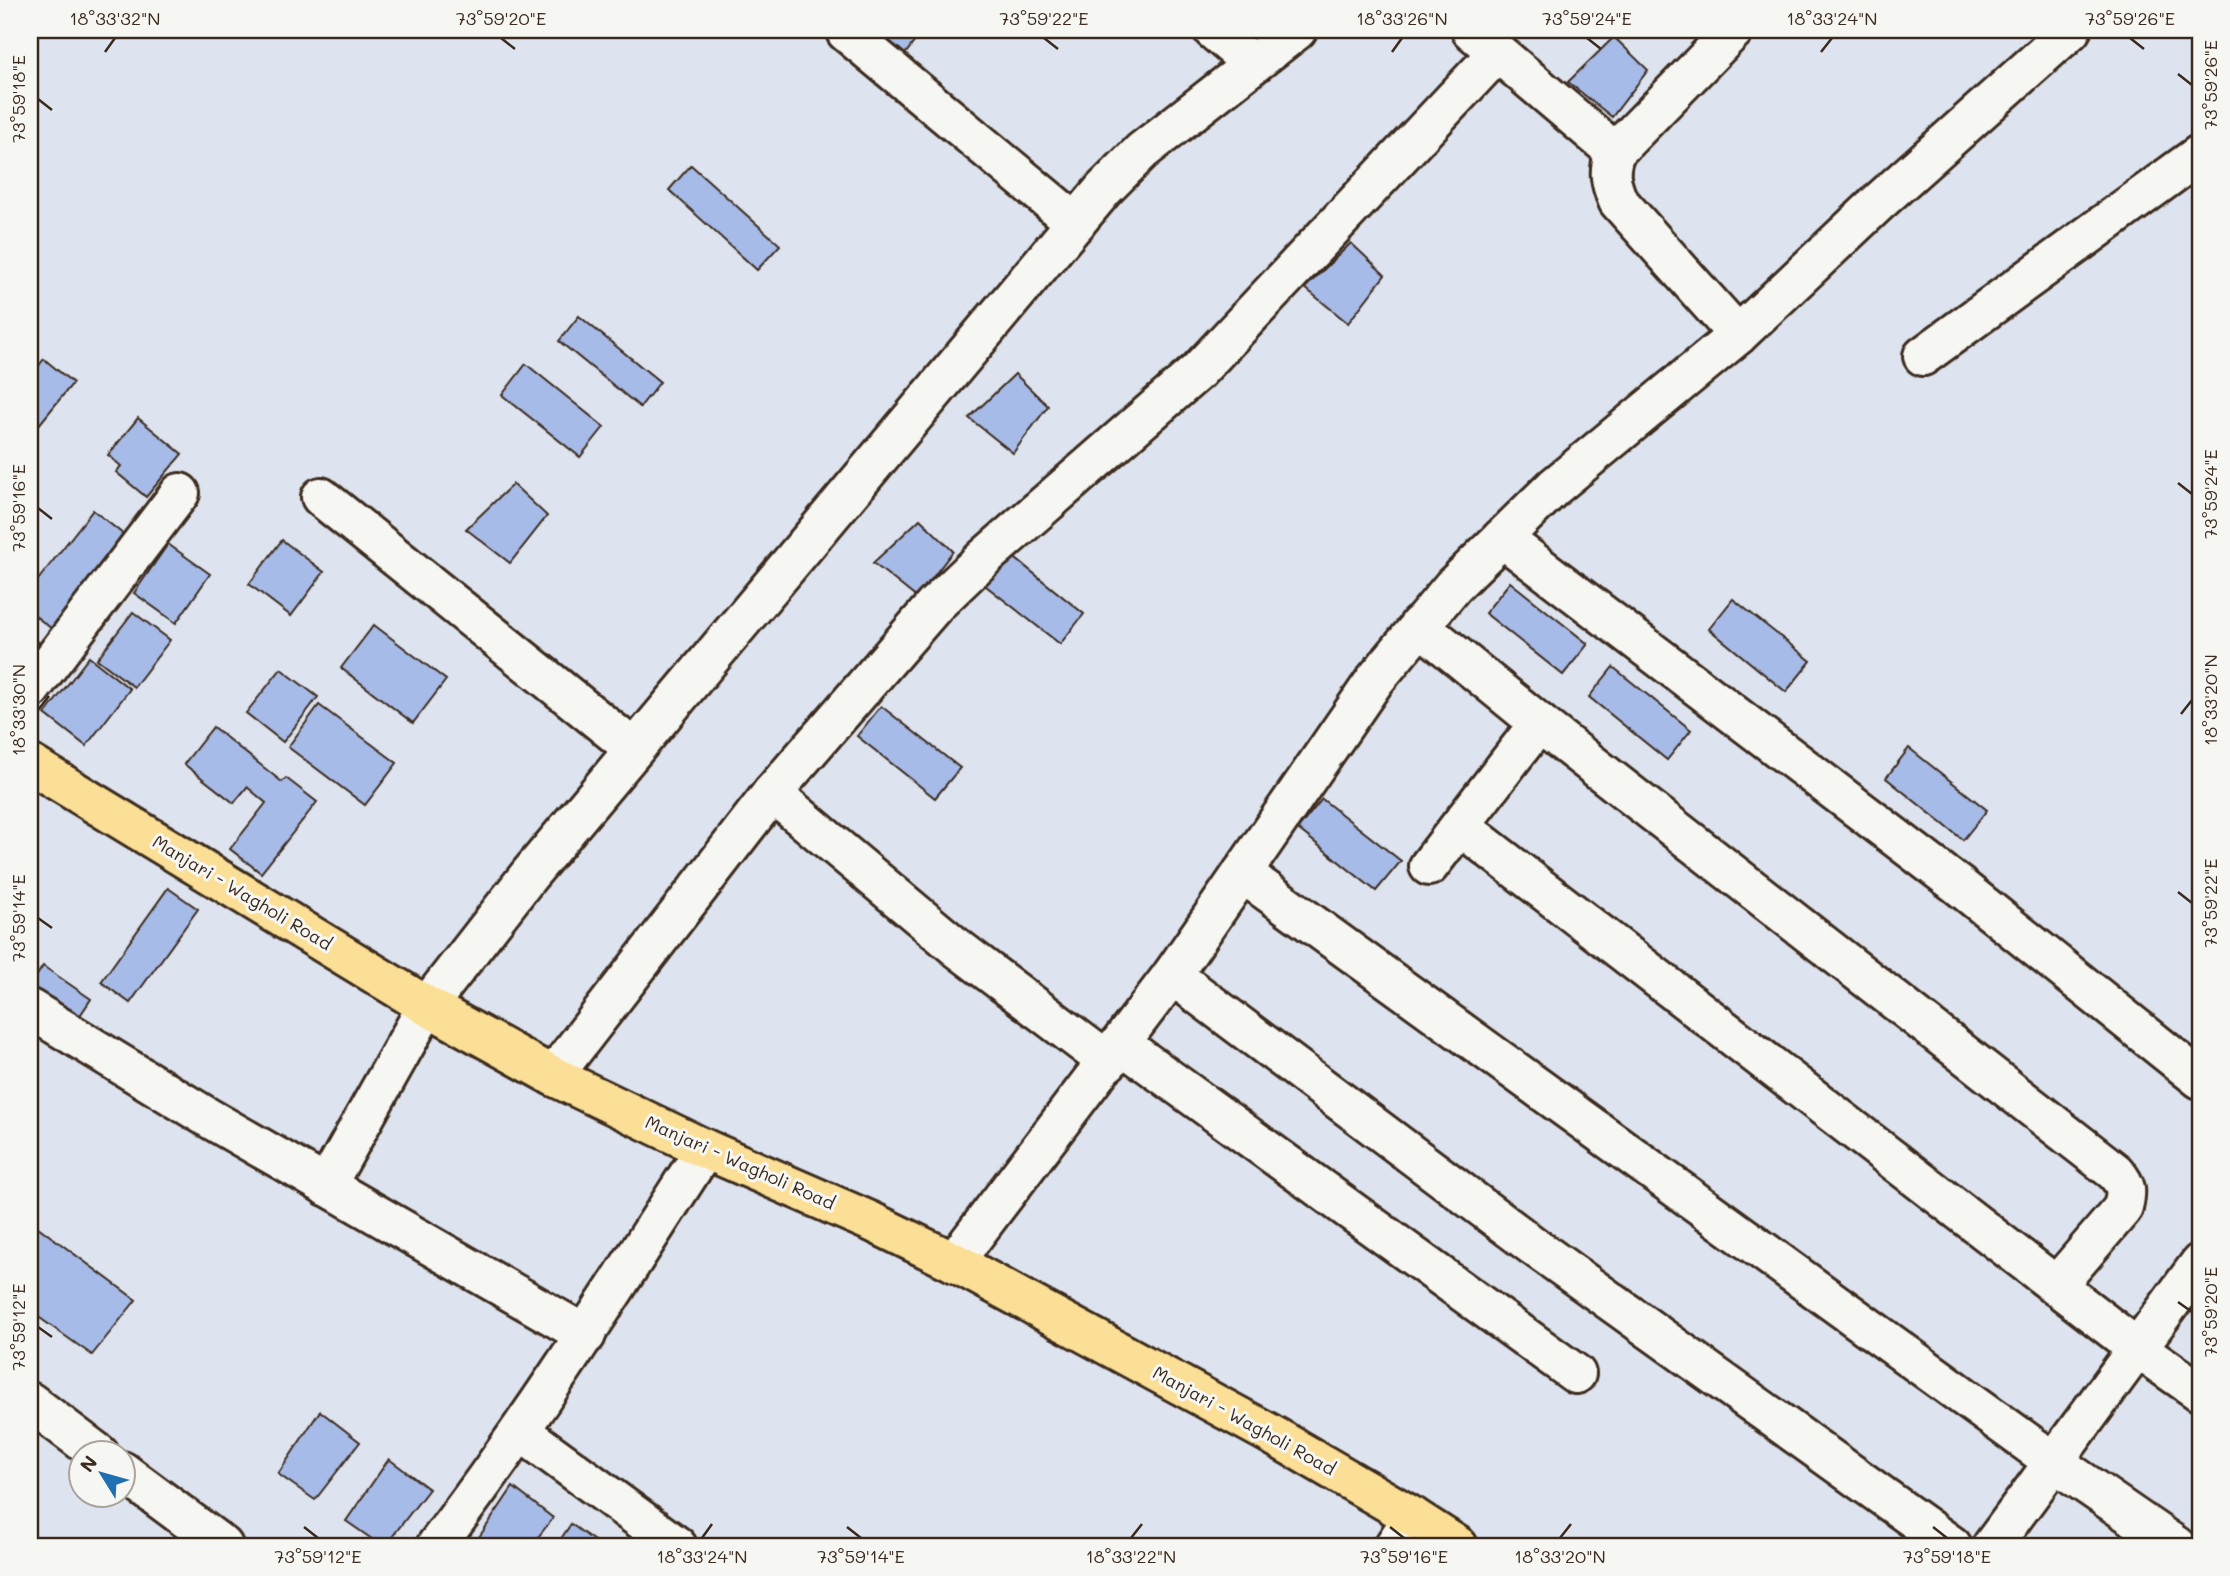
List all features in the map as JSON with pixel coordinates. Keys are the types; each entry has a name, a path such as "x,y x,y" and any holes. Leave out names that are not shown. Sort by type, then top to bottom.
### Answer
{"main road":[{"name":"Manjari - Wagholi Road","path":"30,764 427,1006 553,1076 705,1149 872,1222 954,1262 1267,1432 1404,1532 1458,1546"}],"street":[{"path":"1213,30 1253,64"},
{"path":"326,1186 427,1006 529,875 1104,188 1142,151 1297,30"},
{"path":"1734,30 1615,152 1609,166 1610,181 1618,201 1738,335"},
{"path":"954,1262 1172,975 1375,680 1453,586 1554,487 1738,335 1880,201 2071,30"},
{"path":"846,32 1076,223"},
{"path":"553,1076 772,793 935,605 985,557 1198,371 1484,41 1615,152"},
{"path":"1923,356 2200,154"},
{"path":"30,690 180,493"},
{"path":"321,497 634,749"},
{"path":"1502,538 1958,885 2200,1079"},
{"path":"1419,625 1539,723 2115,1172 2123,1182 2126,1192 2123,1208 2056,1286"},
{"path":"1429,866 1539,723"},
{"path":"772,793 957,947 1576,1374"},
{"path":"1460,826 2137,1348 2200,1392"},
{"path":"1242,873 2054,1462 2176,1546"},
{"path":"1172,975 1532,1245 1952,1546"},
{"path":"30,1009 207,1117 586,1335"},
{"path":"436,1546 586,1335 705,1149"},
{"path":"1992,1546 2200,1263"},
{"path":"30,1402 80,1440"},
{"path":"520,1431 677,1546"},
{"path":"136,1481 223,1546"}],"building":[{"path":"867,30 923,30 903,57"},
{"path":"1614,37 1648,70 1612,117 1568,82"},
{"path":"691,165 780,245 757,270 669,190"},
{"path":"1351,243 1385,275 1348,323 1305,288"},
{"path":"579,316 660,382 640,407 559,341"},
{"path":"44,359 73,383 34,431 30,428 30,377"},
{"path":"526,364 604,427 580,457 502,395"},
{"path":"1015,374 1048,406 1013,453 969,418"},
{"path":"138,418 182,454 146,497 116,472 121,466 108,455"},
{"path":"513,484 547,516 510,563 466,529"},
{"path":"93,510 129,539 56,632 30,612 30,590"},
{"path":"920,519 953,551 917,598 873,563"},
{"path":"282,540 324,572 291,616 249,584"},
{"path":"168,544 210,574 176,623 134,593"},
{"path":"1006,551 1084,614 1060,644 981,582"},
{"path":"1510,582 1588,644 1563,675 1485,613"},
{"path":"1733,599 1811,661 1786,692 1709,629"},
{"path":"133,612 170,640 134,687 97,659"},
{"path":"374,625 446,680 413,723 341,668"},
{"path":"30,635 44,647 30,665"},
{"path":"89,657 130,689 86,746 45,714"},
{"path":"1613,667 1691,730 1667,760 1589,697"},
{"path":"281,669 318,697 283,742 246,713"},
{"path":"319,705 397,763 365,805 288,747"},
{"path":"881,706 960,768 935,798 857,736"},
{"path":"213,727 282,782 286,778 317,802 261,873 230,849 266,803 247,787 234,803 184,764"},
{"path":"1909,748 1987,810 1963,840 1886,778"},
{"path":"1322,799 1401,861 1376,891 1298,829"},
{"path":"168,888 198,909 130,1003 101,982"},
{"path":"43,966 91,999 73,1026 30,996 30,986"},
{"path":"30,1221 136,1300 92,1355 30,1311"},
{"path":"320,1411 360,1442 315,1500 278,1474"},
{"path":"389,1459 429,1489 385,1546 382,1546 346,1521"},
{"path":"513,1487 553,1518 531,1546 473,1546"},
{"path":"571,1524 601,1546 556,1546"}]}
